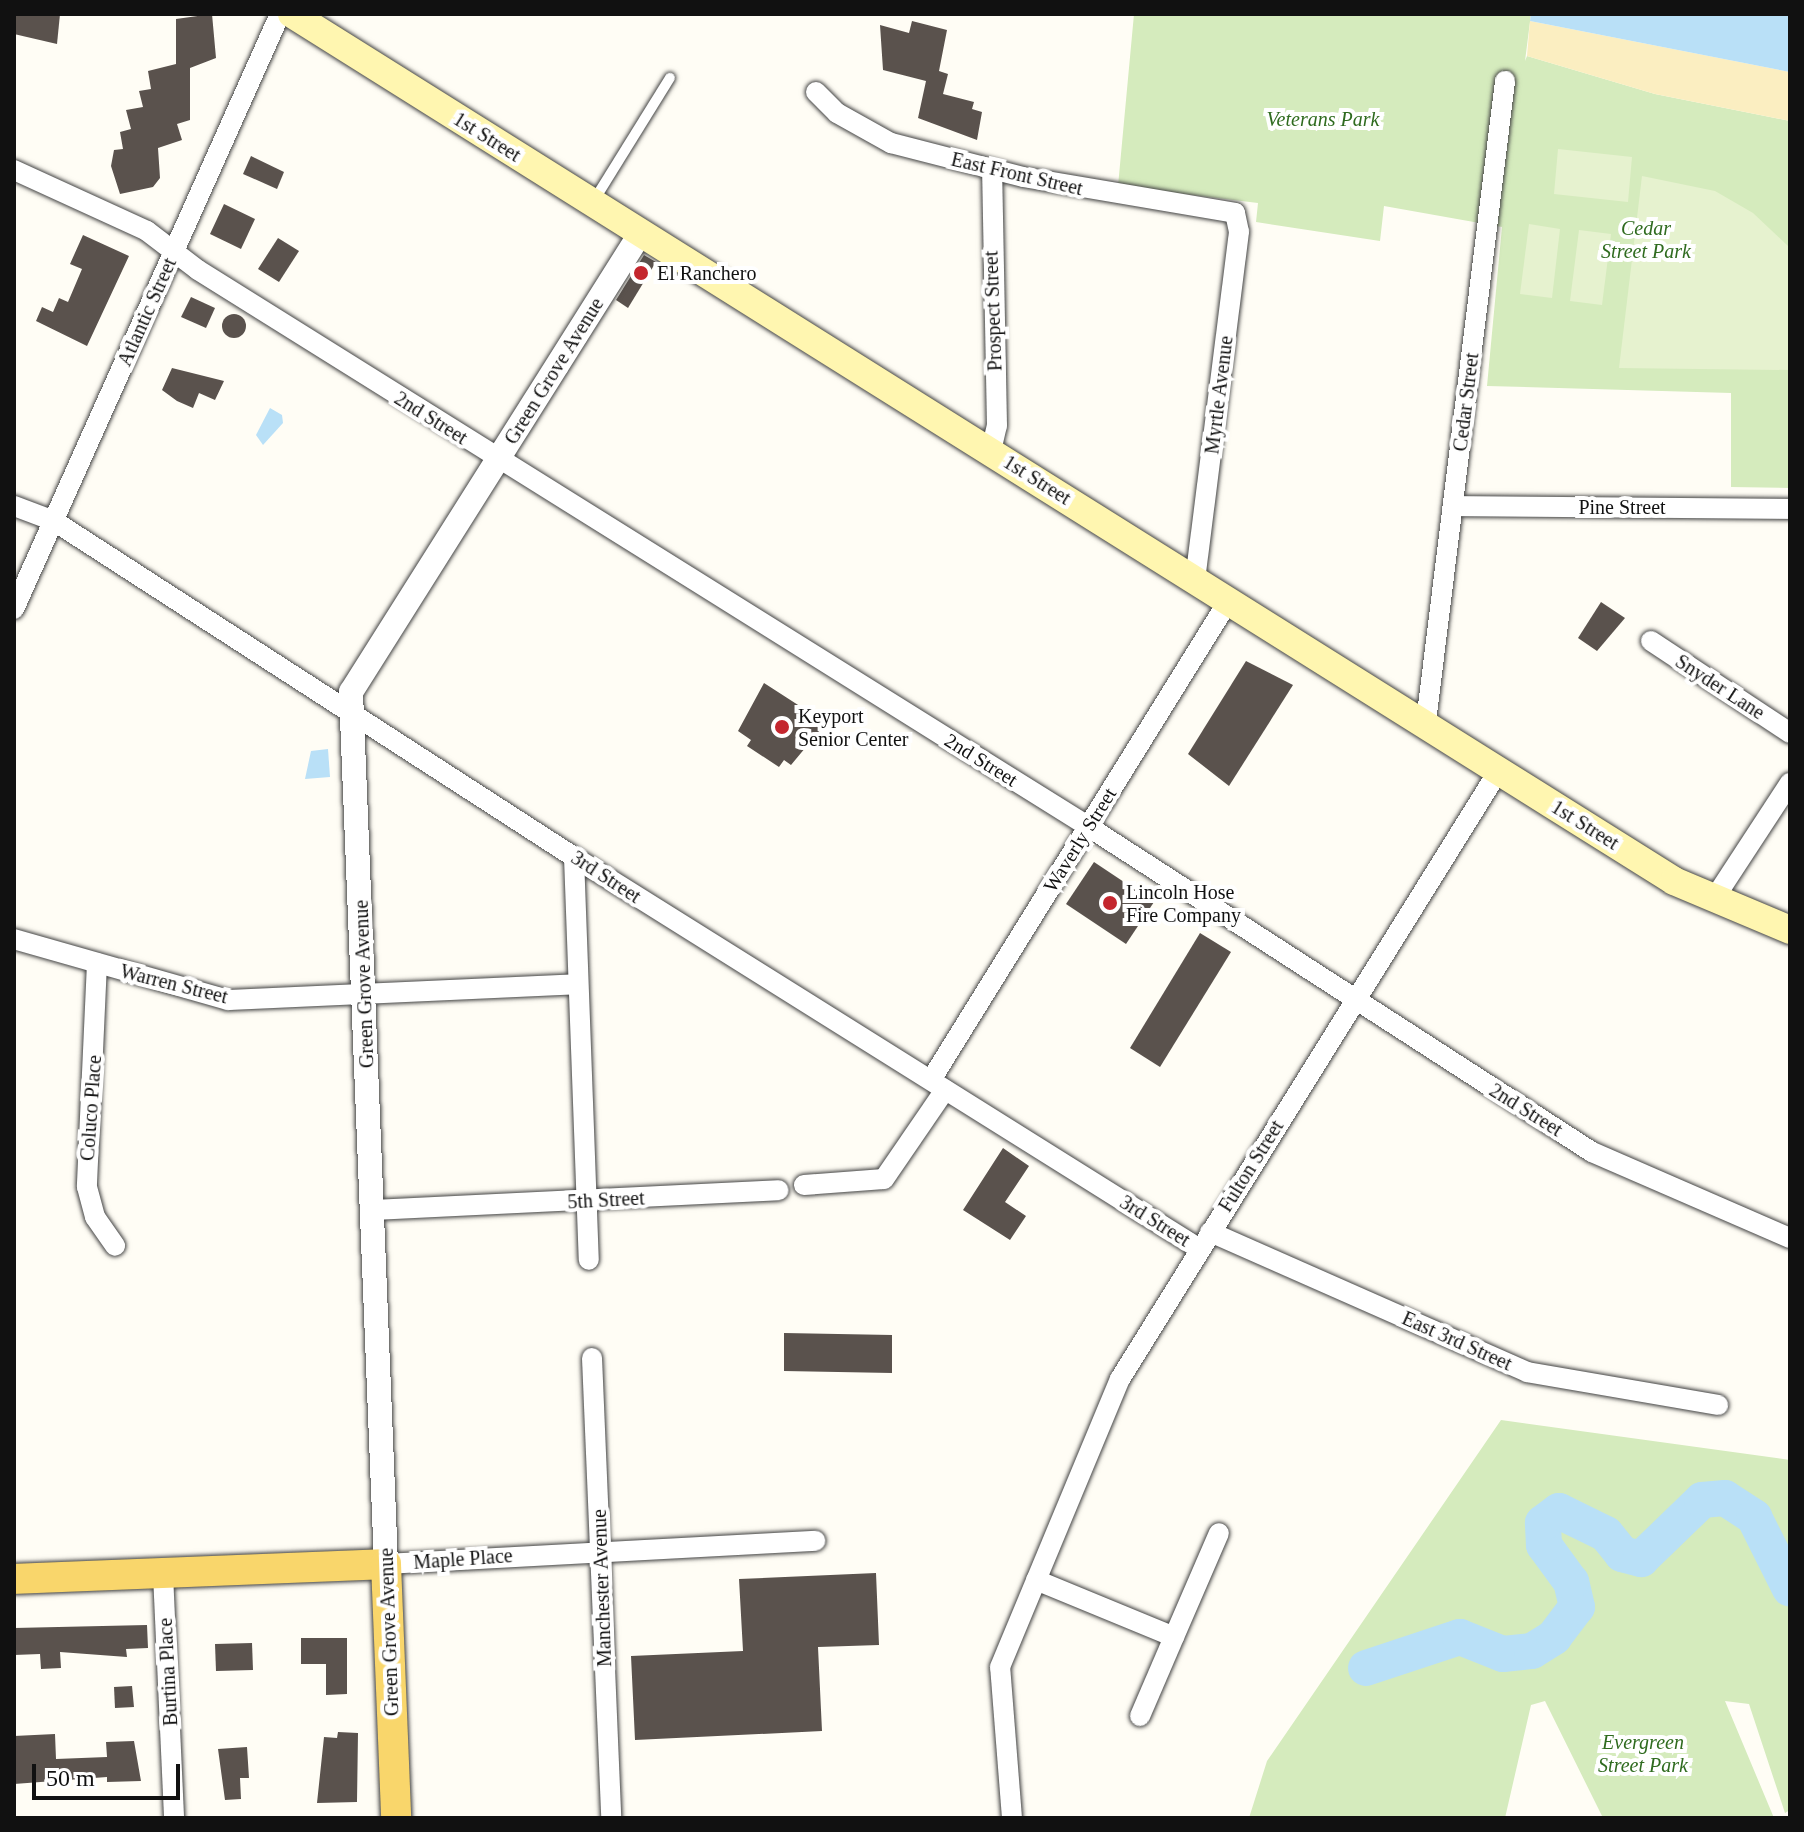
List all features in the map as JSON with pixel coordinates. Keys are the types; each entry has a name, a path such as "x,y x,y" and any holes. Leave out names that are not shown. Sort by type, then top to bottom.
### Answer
{"main road":[{"name":"1st Street","path":"292,14 1426,722 1674,881 1790,930"},
{"name":"Maple Place","path":"14,1579 386,1564"},
{"name":"Green Grove Avenue","path":"386,1564 396,1818"}],"street":[{"name":"Atlantic Street","path":"14,609 280,14"},
{"name":"Cedar Street","path":"1426,722 1505,81"},
{"name":"East Front Street","path":"816,92 873,136 992,170 1235,213"},
{"name":"2nd Street","path":"14,170 147,231 174,252 498,460 1089,827 1354,1002 1609,1162 1790,1238"},
{"name":"Prospect Street","path":"991,451 997,426 992,170"},
{"name":"Myrtle Avenue","path":"1195,578 1239,232 1235,213"},
{"name":"Green Grove Avenue","path":"386,1564 351,692 640,234"},
{"name":"3rd Street","path":"14,506 54,521 574,857 938,1085 1204,1240"},
{"name":"Pine Street","path":"1454,506 1790,509"},
{"name":"Waverly Street","path":"837,1184 884,1179 1089,827 1229,600"},
{"name":"Snyder Lane","path":"1651,641 1790,733"},
{"name":"Fulton Street","path":"1012,1818 997,1684 1036,1580 1120,1379 1499,770"},
{"path":"1714,899 1790,783"},
{"path":"574,857 589,1260"},
{"name":"Warren Street","path":"14,939 228,1000 578,984"},
{"name":"Coluco Place","path":"97,963 87,1187 95,1217 115,1246"},
{"name":"5th Street","path":"804,1185 837,1184"},
{"name":"5th Street","path":"373,1210 779,1190"},
{"name":"East 3rd Street","path":"1204,1240 1527,1372 1718,1405"},
{"name":"Manchester Avenue","path":"592,1358 611,1818"},
{"path":"1140,1716 1219,1533"},
{"name":"Maple Place","path":"386,1564 600,1550 815,1541"},
{"name":"Burtina Place","path":"163,1574 174,1818"},
{"path":"1036,1580 1174,1637"}],"lane":[{"path":"592,204 670,78"},
{"name":"5th Street","path":"779,1190 804,1185"}],"green space":[{"path":"1134,14 1531,14 1525,61 1527,56 1655,94 1790,121 1790,488 1731,487 1731,393 1487,386 1502,227 1384,206 1380,241 1256,222 1258,203 1118,186"},
{"path":"1558,149 1632,157 1628,202 1554,194"},
{"name":"Cedar Street Park","path":"1642,176 1715,191 1753,213 1788,246 1790,370 1619,368"},
{"path":"1529,224 1560,229 1552,298 1520,294"},
{"path":"1579,230 1611,234 1602,305 1570,301"},
{"name":"Evergreen Street Park","path":"1501,1420 1790,1460 1790,1810 1785,1813 1749,1704 1725,1701 1774,1818 1603,1818 1545,1701 1531,1705 1505,1818 1249,1818 1267,1761"}],"sand":[{"path":"1530,21 1790,72 1790,121 1655,94 1527,56"}],"water":[{"path":"1531,14 1790,14 1790,72 1530,21"},
{"path":"270,408 282,415 283,423 263,445 256,435"},
{"path":"328,749 330,777 305,779 311,751"}],"building":[{"path":"14,14 60,14 57,44 14,34"},
{"path":"212,14 216,58 190,68 190,120 177,124 182,140 158,148 160,178 153,187 120,194 111,166 114,150 123,149 120,132 131,129 126,110 143,107 139,91 151,89 148,71 176,64 176,19"},
{"path":"912,21 947,30 939,71 948,74 943,94 974,102 972,109 982,112 977,140 918,118 926,81 883,70 880,25 909,33"},
{"path":"251,156 284,172 277,189 243,174"},
{"path":"224,204 255,219 241,249 210,234"},
{"path":"83,235 129,256 87,346 36,321 42,307 53,312 59,298 68,302 82,269 70,264"},
{"path":"278,238 299,251 279,282 258,269"},
{"path":"644,255 656,262 628,308 616,300"},
{"path":"191,297 215,308 206,328 181,317"},
{"path":"234,314 242,318 246,326 242,334 234,338 226,334 222,326 226,318"},
{"path":"172,368 224,381 215,400 199,393 193,408 162,390"},
{"path":"1601,602 1625,618 1597,651 1578,638"},
{"path":"1246,661 1293,685 1229,786 1188,754"},
{"name":"Keyport Senior Center","path":"764,683 826,723 791,765 784,760 779,767 747,746 751,740 738,731"},
{"name":"Lincoln Hose Fire Company","path":"1094,862 1154,902 1126,944 1066,904"},
{"path":"1200,933 1231,952 1160,1067 1130,1048"},
{"path":"1003,1148 1029,1166 1005,1202 1026,1216 1010,1240 963,1210"},
{"path":"784,1333 892,1335 892,1373 784,1371"},
{"path":"876,1573 879,1645 818,1647 822,1731 635,1740 631,1656 743,1651 739,1579"},
{"path":"147,1625 148,1648 126,1649 127,1657 60,1652 61,1668 41,1669 40,1654 14,1655 14,1628"},
{"path":"301,1638 347,1638 347,1694 326,1695 326,1664 301,1664"},
{"path":"252,1643 253,1670 216,1671 215,1644"},
{"path":"132,1686 134,1707 115,1708 114,1687"},
{"path":"338,1732 358,1733 357,1802 317,1803 324,1737 337,1738"},
{"path":"55,1734 56,1759 107,1757 106,1742 134,1741 141,1781 107,1782 107,1777 14,1784 14,1736"},
{"path":"247,1747 249,1778 240,1778 241,1799 225,1800 218,1749"}],"waterway":[{"path":"1366,1668 1460,1637 1503,1654 1532,1651 1554,1637 1577,1607 1571,1582 1544,1545 1543,1523 1559,1511 1606,1534 1622,1554 1641,1559 1702,1500 1725,1498 1754,1517 1790,1589"}],"place":[{"name":"El Ranchero","path":"641,273"},
{"name":"Keyport Senior Center","path":"782,727"},
{"name":"Lincoln Hose Fire Company","path":"1110,903"}],"park label":[{"name":"Veterans Park","path":"1323,119"}]}
